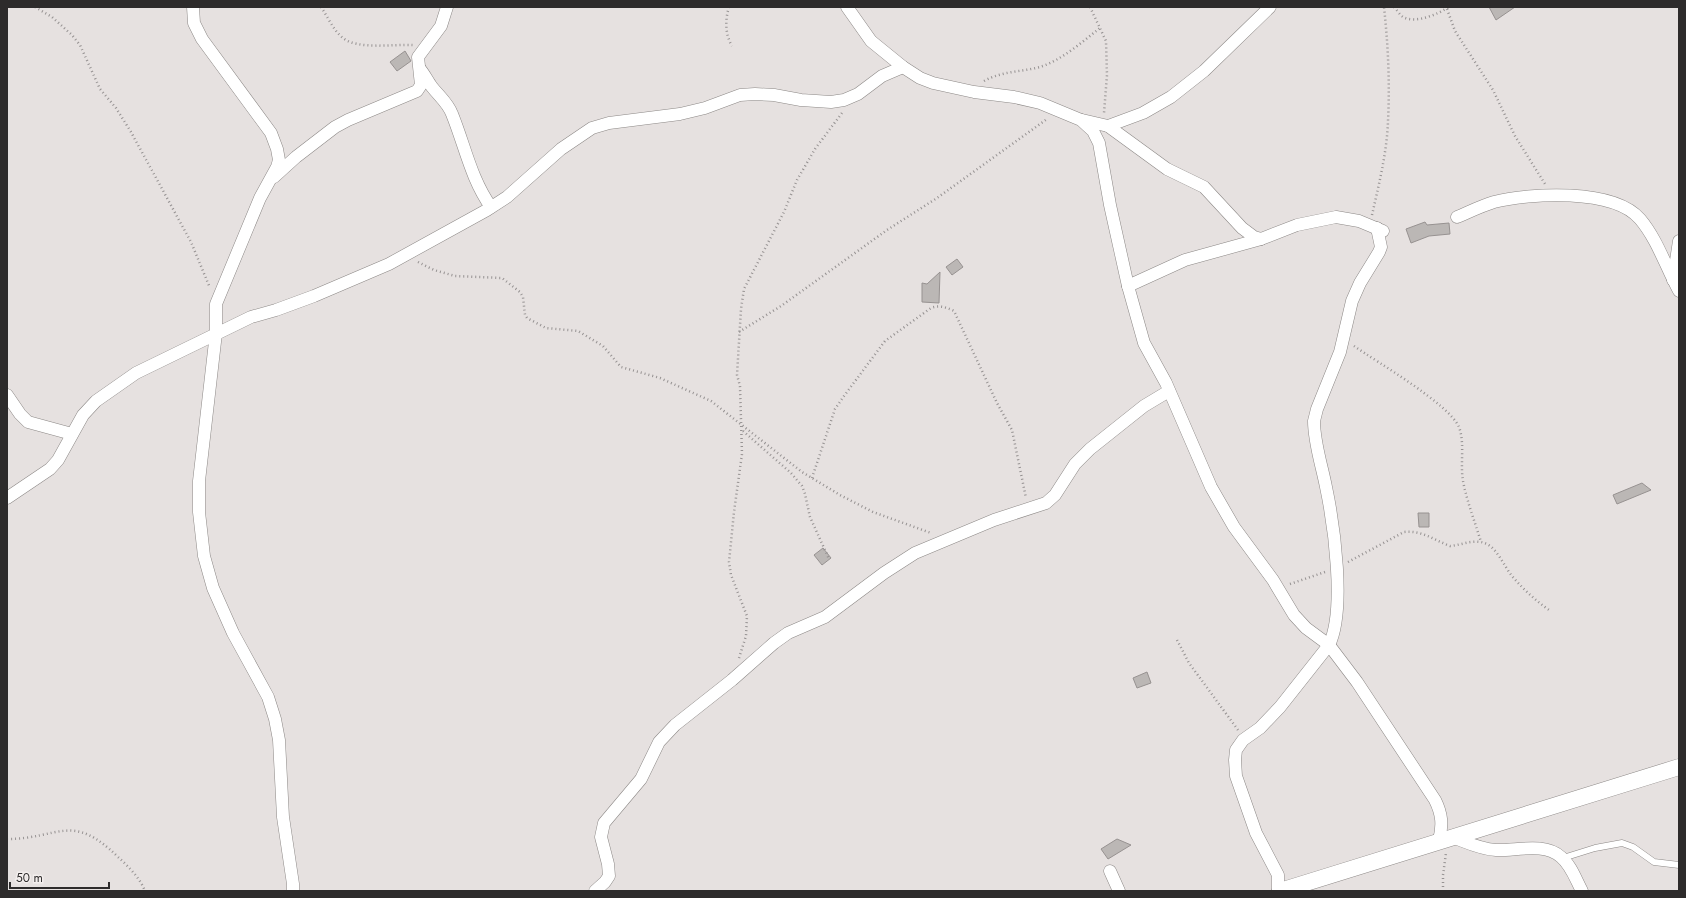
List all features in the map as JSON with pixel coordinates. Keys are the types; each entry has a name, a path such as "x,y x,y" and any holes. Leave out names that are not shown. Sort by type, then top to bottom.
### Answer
{"street":[{"path":"193,7 194,23 202,39 271,133 279,160 271,180 257,205 216,304 216,334 199,481 200,534 213,588 233,633 268,697 275,719 279,740 283,817 293,891"},
{"path":"271,180 296,157 335,127 417,91 421,85 418,57 441,26 447,7"},
{"path":"847,7 872,41 903,67 920,78 933,83 974,92 1014,97 1040,103 1061,110 1081,120 1106,126 1167,170 1204,187 1242,228 1254,237 1261,239"},
{"path":"1106,126 1143,113 1171,97 1204,71 1270,7"},
{"path":"418,66 430,85 447,104 452,114 467,160 481,193 491,207"},
{"path":"7,498 50,469 58,460 83,415 96,401 123,381 136,373 251,317 324,293 389,264 507,197 561,149 592,128 609,123 680,114 705,108 740,95 774,95 801,100 831,102 844,100 858,94 882,76 903,67"},
{"path":"1081,120 1093,131 1099,143 1110,205 1128,286 1144,342 1169,391 1211,487 1234,527 1301,623 1329,645 1435,800 1441,812 1445,838"},
{"path":"1457,217 1492,203 1516,198 1580,195 1600,199 1618,205 1639,217 1650,233 1679,291"},
{"path":"1128,286 1185,260 1261,239 1297,226 1336,216 1359,221 1378,229 1381,247 1354,294 1336,365 1317,409 1314,421 1329,502 1336,569 1336,609 1334,633 1329,645 1280,707 1260,728 1243,740 1236,750 1234,760 1236,776 1256,833 1278,876 1288,890 1445,838 1679,766"},
{"path":"1673,280 1679,241"},
{"path":"595,891 609,876 608,864 601,837 604,823 641,779 659,742 668,731 732,680 780,638 825,617 884,573 915,553 988,522 1043,504 1055,495 1075,464 1090,449 1144,406 1169,391"},
{"path":"7,395 20,414 28,422 72,434"},
{"path":"1445,838 1496,850 1539,848 1554,852 1563,858 1582,891"},
{"path":"1110,871 1119,891"}],"lane":[{"path":"1563,858 1595,848 1622,842 1633,847 1654,862 1679,865"}],"path":[{"path":"35,7 52,17 72,35 80,45 100,89 116,108 131,132 191,242 216,304"},
{"path":"321,7 342,37 356,43 366,46 427,46"},
{"path":"729,7 726,28 727,35 732,46"},
{"path":"1090,7 1106,41 1106,126"},
{"path":"1378,229 1381,174 1388,122 1389,70 1384,7"},
{"path":"1394,7 1402,16 1415,19 1424,18 1448,8 1455,31 1493,90 1515,136 1554,196"},
{"path":"974,92 983,82 994,76 1040,67 1055,61 1100,28"},
{"path":"732,680 746,636 747,626 747,616 730,574 734,512 742,454 740,386 737,375 739,332 744,289 784,212 797,180 815,149 835,121 858,94"},
{"path":"739,332 781,306 886,230 937,198 1029,131 1061,110"},
{"path":"407,254 414,261 434,270 455,276 502,278 520,292 523,297 525,315 527,318 546,328 578,331 588,336 603,346 621,367 660,378 711,401 789,462 812,478 873,512 948,540"},
{"path":"812,478 836,409 844,396 885,341 931,308 937,306 954,311 997,403 1012,430 1024,494 1030,507"},
{"path":"1344,338 1415,387 1452,416 1462,436 1461,464 1463,482 1481,542"},
{"path":"742,431 791,473 802,486 806,494 810,517 829,558"},
{"path":"1280,592 1290,584 1336,569 1384,541 1404,532 1414,531 1426,534 1450,546 1464,542 1481,542 1488,544 1520,584 1549,610"},
{"path":"1177,640 1188,663 1228,714 1243,740"},
{"path":"7,839 19,839 64,830 80,831 90,834 101,840 125,863 145,891"},
{"path":"1443,891 1445,838"}],"building":[{"path":"1489,7 1515,7 1496,20"},
{"path":"405,51 411,61 397,71 390,62"},
{"path":"1425,222 1427,225 1449,223 1450,234 1429,236 1411,243 1406,229"},
{"path":"957,259 963,267 952,275 946,267"},
{"path":"940,272 939,303 922,302 922,283 927,284"},
{"path":"1642,483 1651,490 1617,504 1613,495"},
{"path":"1418,513 1429,513 1429,527 1419,527"},
{"path":"823,548 831,558 822,565 814,555"},
{"path":"1147,672 1151,683 1137,688 1133,678"},
{"path":"1117,839 1131,845 1108,859 1101,849"}]}
